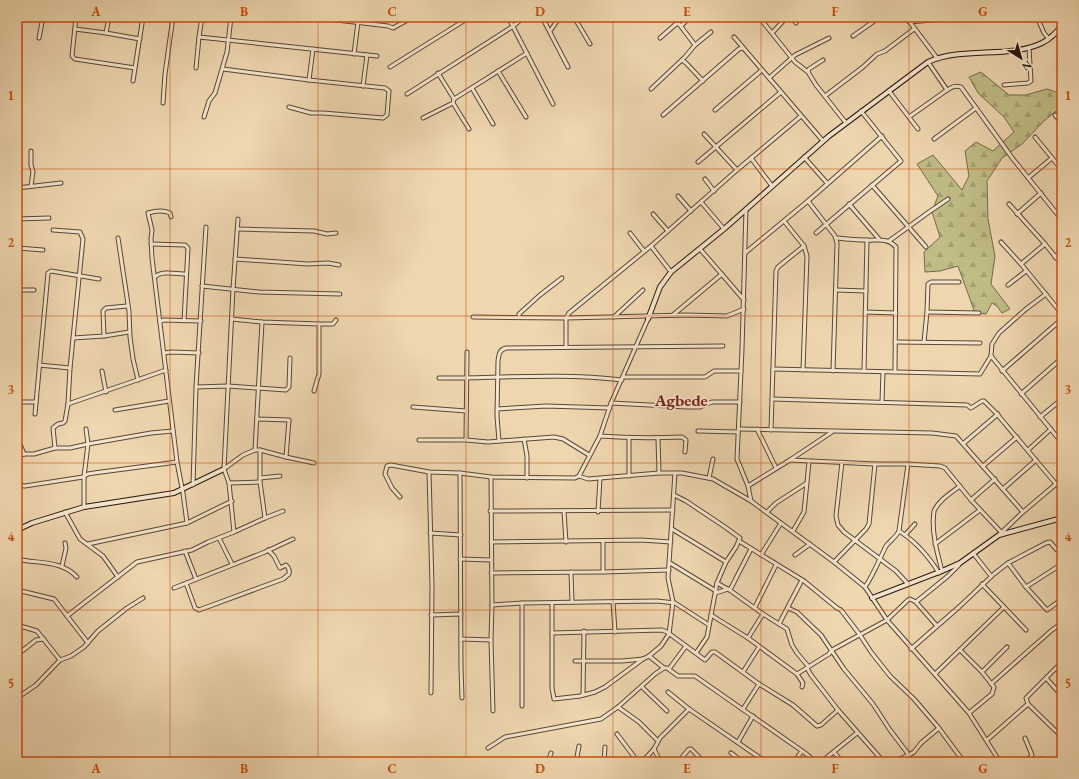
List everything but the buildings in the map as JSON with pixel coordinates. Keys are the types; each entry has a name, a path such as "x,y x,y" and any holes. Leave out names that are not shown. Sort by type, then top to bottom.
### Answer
{"street":[{"path":"40,38 43,17"},
{"path":"76,17 72,56 75,59 135,68"},
{"path":"106,33 109,17"},
{"path":"133,81 143,17"},
{"path":"163,103 165,74 173,17"},
{"path":"196,68 202,17"},
{"path":"204,117 209,101 215,93 223,69 227,52 231,17"},
{"path":"309,17 363,22 393,28 413,17"},
{"path":"363,17 363,22"},
{"path":"390,67 470,17"},
{"path":"508,17 553,104"},
{"path":"407,94 512,27 524,17"},
{"path":"542,17 568,67"},
{"path":"550,31 560,17"},
{"path":"574,17 590,44"},
{"path":"759,17 796,62 808,72 846,123"},
{"path":"772,33 787,17"},
{"path":"791,17 796,23"},
{"path":"853,36 880,17"},
{"path":"906,17 937,58"},
{"path":"982,17 1005,17"},
{"path":"1037,17 1049,39"},
{"path":"681,26 688,19"},
{"path":"910,22 944,19"},
{"path":"354,54 358,22"},
{"path":"660,38 676,24 681,26 695,45"},
{"path":"400,498 387,480 385,474 387,466 397,465 429,472 491,477 570,479 579,476 600,436 611,403 637,347 660,286 671,272 724,229 823,141 928,62 937,58 1029,48 1049,39 1062,25"},
{"path":"75,29 140,39"},
{"path":"825,96 863,67 877,54 885,51 914,29"},
{"path":"1059,29 1062,64"},
{"path":"651,88 682,60 695,45 712,32"},
{"path":"199,37 377,56"},
{"path":"734,37 823,141"},
{"path":"769,78 792,57 829,38"},
{"path":"663,115 743,48"},
{"path":"1004,85 1028,83 1030,81 1029,48"},
{"path":"309,80 313,49"},
{"path":"423,118 453,101 527,53"},
{"path":"363,86 367,55"},
{"path":"685,57 686,63"},
{"path":"682,60 703,81"},
{"path":"808,72 809,69 823,60"},
{"path":"928,62 947,90"},
{"path":"223,69 388,89 386,117 383,118 323,113 314,114 289,108"},
{"path":"715,110 762,70"},
{"path":"498,71 526,117"},
{"path":"438,73 469,129"},
{"path":"909,117 953,86 961,87 1006,151 1062,220"},
{"path":"472,88 493,124"},
{"path":"889,90 918,129"},
{"path":"698,162 782,92"},
{"path":"934,139 976,108"},
{"path":"816,233 901,160 861,111"},
{"path":"1055,115 1062,123"},
{"path":"566,348 566,318 570,312 651,246 801,116"},
{"path":"704,134 737,170"},
{"path":"746,252 808,201 882,136"},
{"path":"1035,138 1062,170"},
{"path":"31,151 31,165 33,172 31,186"},
{"path":"804,157 827,183"},
{"path":"751,158 772,186"},
{"path":"1028,178 1052,158"},
{"path":"705,179 714,191"},
{"path":"17,188 61,183"},
{"path":"872,185 926,247"},
{"path":"1017,214 1041,194"},
{"path":"678,196 690,211"},
{"path":"889,241 908,226 948,199"},
{"path":"808,201 837,238 833,371"},
{"path":"702,202 724,229"},
{"path":"849,204 879,239"},
{"path":"1009,204 1045,244 1062,266"},
{"path":"746,209 744,310 737,459 748,486 750,501"},
{"path":"171,217 170,213 162,211 148,213 152,230 151,244 169,401 187,523"},
{"path":"653,214 668,231"},
{"path":"17,219 49,218"},
{"path":"234,532 232,501 229,483 224,469 238,219"},
{"path":"784,221 804,246 806,259 803,370"},
{"path":"193,485 196,387 206,227"},
{"path":"238,229 314,231 328,234 336,233"},
{"path":"53,230 80,232 83,239 70,368 68,404 64,422 53,428 55,448"},
{"path":"630,233 644,251"},
{"path":"118,238 127,306 129,311 129,332 138,380"},
{"path":"837,238 867,240 879,239 889,241 897,249 895,372"},
{"path":"864,371 867,240"},
{"path":"1001,242 1062,314"},
{"path":"151,244 186,245 188,248 184,321"},
{"path":"1021,264 1045,244"},
{"path":"651,246 671,272"},
{"path":"771,430 776,271 804,246"},
{"path":"17,248 44,250"},
{"path":"700,249 744,300"},
{"path":"1055,257 1062,251"},
{"path":"235,259 308,264 328,263 339,265"},
{"path":"35,414 48,273 51,271 99,279"},
{"path":"1008,285 1026,271"},
{"path":"155,277 157,274 162,273 186,274"},
{"path":"673,315 722,274"},
{"path":"518,317 519,314 540,295 562,278"},
{"path":"924,342 928,312 928,283 959,282"},
{"path":"202,286 280,293 340,294"},
{"path":"17,290 34,290"},
{"path":"614,317 644,290"},
{"path":"836,290 866,291"},
{"path":"773,369 980,374 990,356 992,344 999,333 1026,309 1046,294"},
{"path":"104,336 103,311 106,308 127,306"},
{"path":"473,317 648,318 673,315 727,316 744,310"},
{"path":"865,312 896,313"},
{"path":"928,312 979,313"},
{"path":"232,319 262,322 319,324 333,324 336,320"},
{"path":"1002,370 1062,319"},
{"path":"160,322 163,320 201,321"},
{"path":"255,450 262,322"},
{"path":"314,391 319,374 319,324"},
{"path":"73,338 104,336 129,332"},
{"path":"895,342 980,343"},
{"path":"499,441 497,409 498,378 499,354 502,349 723,346"},
{"path":"466,440 468,352"},
{"path":"164,353 199,353"},
{"path":"990,356 1050,430 1061,441"},
{"path":"196,387 228,386 285,390 289,387 290,358"},
{"path":"1021,394 1062,358"},
{"path":"39,365 70,368"},
{"path":"68,404 166,370"},
{"path":"102,371 106,392"},
{"path":"439,378 557,376 623,378 705,377 714,371 741,372"},
{"path":"882,402 883,372"},
{"path":"772,399 967,405 971,408 983,401 989,404 998,414 1056,484"},
{"path":"1040,417 1062,399"},
{"path":"115,410 169,401"},
{"path":"17,402 36,402"},
{"path":"611,403 700,407 712,402 740,402"},
{"path":"497,409 546,406 610,408"},
{"path":"413,407 466,411"},
{"path":"964,443 998,414"},
{"path":"257,419 289,420 286,457"},
{"path":"84,507 84,477 88,444 86,429"},
{"path":"757,429 776,468"},
{"path":"698,431 757,429 832,432 932,433 956,436 964,443 1023,512"},
{"path":"1028,450 1050,430"},
{"path":"17,457 24,454 34,454 55,448 70,448 151,433 173,431"},
{"path":"748,486 832,432"},
{"path":"600,436 629,438 684,438 686,440 685,452"},
{"path":"17,437 24,454"},
{"path":"983,466 1017,437"},
{"path":"419,440 466,440 488,442 559,438 589,455"},
{"path":"629,438 629,476"},
{"path":"658,438 659,473"},
{"path":"524,439 527,456 527,478"},
{"path":"17,530 32,522 84,507 123,500 167,495 183,490 224,469 243,454 255,450 314,463"},
{"path":"260,450 260,482 265,518"},
{"path":"709,478 713,459"},
{"path":"790,460 810,462 942,466 954,477 971,500 1000,534"},
{"path":"1003,489 1036,460"},
{"path":"17,485 25,486 84,477 88,474 94,473 177,462"},
{"path":"793,531 804,512 810,462"},
{"path":"842,462 836,522 844,532 896,571 908,584"},
{"path":"834,562 869,524 875,464"},
{"path":"865,587 871,579 887,545 897,535 908,464"},
{"path":"429,472 432,586 431,693"},
{"path":"579,476 588,479 600,479 659,473 675,473 709,478 767,512 865,587 887,620 969,713 1000,762"},
{"path":"552,603 552,697 554,699 595,692 605,687 661,646 669,634 673,602 669,582 669,570 675,473"},
{"path":"460,474 462,698"},
{"path":"260,478 280,476"},
{"path":"491,477 491,640 493,711"},
{"path":"598,512 600,479"},
{"path":"971,500 995,479"},
{"path":"916,602 948,576 960,563 1000,534 1062,479"},
{"path":"229,483 260,482"},
{"path":"767,512 776,503 807,482"},
{"path":"941,572 933,532 934,511 949,494 960,486"},
{"path":"674,495 686,501 739,536 739,541 726,562 717,583 707,637 696,653"},
{"path":"88,544 187,523 232,501"},
{"path":"490,511 598,512 673,510"},
{"path":"935,544 980,510"},
{"path":"67,616 137,562 192,550 283,511"},
{"path":"564,511 566,542"},
{"path":"65,512 80,539 103,556 118,577"},
{"path":"1000,534 1062,518"},
{"path":"761,555 781,523"},
{"path":"905,535 915,524"},
{"path":"672,529 726,562"},
{"path":"898,531 905,535 941,572"},
{"path":"430,533 461,535"},
{"path":"219,538 232,564"},
{"path":"174,588 293,539"},
{"path":"491,542 641,540 671,542"},
{"path":"603,541 603,572"},
{"path":"739,541 802,580 841,610 890,676 914,699 939,728 964,762"},
{"path":"911,649 991,576 1008,563 1046,542 1050,542 1057,550"},
{"path":"62,566 66,548 65,543"},
{"path":"795,555 810,544"},
{"path":"729,590 751,549"},
{"path":"186,583 195,608 199,610 283,579 289,574 288,566 286,565 280,568 274,556 268,550"},
{"path":"185,551 196,579"},
{"path":"973,553 991,576"},
{"path":"17,559 62,566 72,571 77,577"},
{"path":"460,559 491,560"},
{"path":"670,563 716,592 729,590"},
{"path":"872,598 941,572 960,563"},
{"path":"1008,563 1026,587 1047,610 1062,599"},
{"path":"1026,587 1062,564"},
{"path":"755,607 776,565"},
{"path":"491,573 669,570"},
{"path":"571,572 572,602"},
{"path":"779,624 802,580"},
{"path":"717,583 755,607 788,631 796,653 808,667 811,675 857,733 882,760 891,762 909,755 939,728"},
{"path":"982,584 1026,630"},
{"path":"17,590 54,599 88,643"},
{"path":"17,698 36,685 60,660 71,656 88,643 98,631 127,608 143,598"},
{"path":"797,674 829,654 832,650 887,620 910,599 916,602 937,626"},
{"path":"492,605 572,602 673,602 709,625"},
{"path":"613,602 615,632"},
{"path":"522,603 522,706"},
{"path":"935,674 1004,607"},
{"path":"788,608 797,612 806,623 816,630 832,650 844,669 873,704 909,755"},
{"path":"431,615 461,614"},
{"path":"748,638 763,614"},
{"path":"711,615 748,638 797,674 803,683 802,687"},
{"path":"991,684 1052,630 1062,623"},
{"path":"17,625 34,629 40,634 60,660"},
{"path":"552,633 662,630 705,660 714,651 759,684 793,705 817,726 821,725 838,710"},
{"path":"583,694 584,631"},
{"path":"17,655 36,640 40,634"},
{"path":"36,640 44,639"},
{"path":"461,639 491,640"},
{"path":"669,669 686,646"},
{"path":"743,672 759,647"},
{"path":"982,672 1008,647"},
{"path":"960,650 982,672 994,687 992,694 969,713"},
{"path":"649,656 664,668 669,669 678,676 695,676 743,708 816,762"},
{"path":"575,661 622,661 643,659"},
{"path":"1062,662 1026,698 1028,704 1062,737"},
{"path":"488,748 506,737 601,719 618,707 655,674 664,668"},
{"path":"1046,678 1062,696"},
{"path":"743,708 759,684"},
{"path":"642,687 667,711"},
{"path":"668,692 766,762"},
{"path":"987,740 1028,704"},
{"path":"618,707 639,722 658,741"},
{"path":"642,762 654,749 658,741 689,708"},
{"path":"738,742 754,716"},
{"path":"821,762 857,733"},
{"path":"617,734 638,762"},
{"path":"1026,738 1032,755 1026,762"},
{"path":"576,762 578,746"},
{"path":"604,762 606,747"},
{"path":"654,749 658,757 663,762"},
{"path":"678,762 689,749 691,749 704,762"},
{"path":"794,762 802,751"},
{"path":"834,752 842,762"},
{"path":"548,762 551,753"},
{"path":"731,753 743,762"},
{"path":"1041,759 1045,762"}],"green space":[{"path":"981,72 1009,95 1026,95 1047,89 1062,94 1062,106 1044,121 1022,144 1002,158 987,181 988,219 995,256 991,284 1010,309 1002,313 997,306 992,303 986,314 975,313 958,266 940,271 925,272 924,252 940,237 932,212 938,196 917,164 933,155 962,190 969,176 965,151 976,142 993,151 1014,132 1004,117 978,93 969,77"}],"district":[{"name":"Agbede","path":"681,400"}]}
